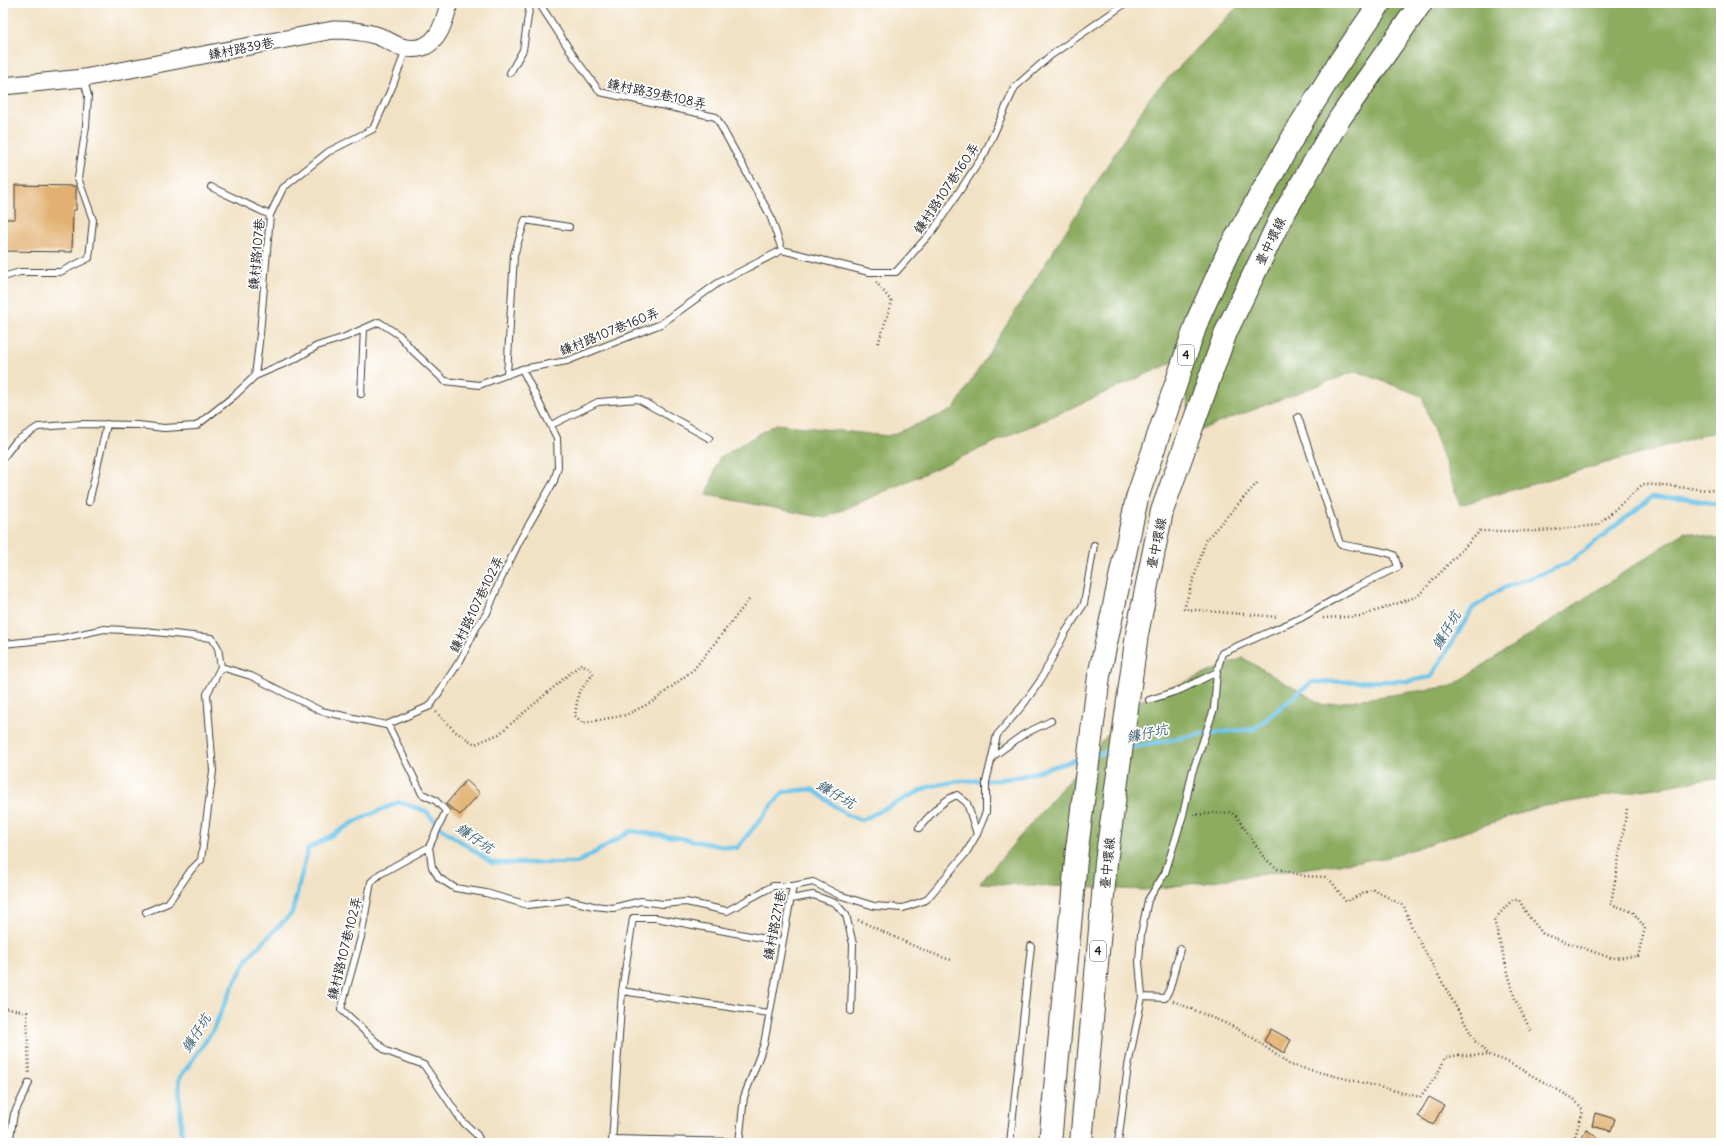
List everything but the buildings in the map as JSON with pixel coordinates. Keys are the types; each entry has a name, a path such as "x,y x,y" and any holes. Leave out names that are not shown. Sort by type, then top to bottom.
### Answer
{"highway":[{"name":"4","path":"1050,1143 1077,848 1099,676 1137,498 1198,319 1229,250 1300,125 1336,67 1380,3"},
{"name":"臺中環線","path":"1081,1143 1106,862 1137,634 1162,511 1226,332 1280,220 1340,118 1421,3"}],"street":[{"name":"鎌村路39巷","path":"3,86 84,78 333,30 353,30 376,35 406,48 425,47 438,36 449,3"}],"lane":[{"path":"510,73 523,50 530,3"},
{"name":"鎌村路39巷108弄","path":"540,3 575,58 600,92 716,116 770,215 782,250"},
{"name":"鎌村路107巷160弄","path":"522,369 567,361 661,324 718,283 782,250 869,272 896,272 934,229 985,153 1015,87 1050,56 1126,3"},
{"name":"鎌村路107巷","path":"255,376 270,215 283,188 328,152 373,129 406,48"},
{"path":"3,277 20,272 60,272 89,258 93,220 78,178 88,96 84,78"},
{"path":"211,187 270,215"},
{"path":"507,375 514,255 525,220 568,227"},
{"path":"3,458 16,441 38,427 82,424 107,424 164,428 196,426 234,396 255,376 295,359 317,346 345,337 379,322 399,335 413,351 445,381 479,385 522,369"},
{"path":"361,394 364,328"},
{"name":"鎌村路107巷102弄","path":"430,706 461,659 476,628 487,613 500,581 520,540 554,481 558,467 557,438 522,369"},
{"path":"550,425 598,402 638,399 709,438"},
{"path":"1118,1143 1128,1066 1142,996 1139,961 1141,934 1148,900 1165,873 1183,815 1192,773 1214,709 1217,672 1222,653 1301,618 1354,588 1398,567 1394,555 1382,550 1340,544 1298,417"},
{"path":"89,502 107,424"},
{"name":"鎌村路271巷","path":"739,1143 744,1097 764,1044 793,886 813,882 839,895 874,906 903,908 926,900 957,864 977,834 986,812 986,782 997,735 1023,706 1040,681 1065,633 1084,604 1094,545"},
{"path":"3,644 63,638 104,629 145,631 212,638 218,648 221,667 207,694 213,771 201,860 191,870 168,903 146,912"},
{"path":"221,667 251,676 321,711 388,725 430,706"},
{"path":"1149,700 1180,690 1217,672"},
{"path":"992,757 1024,734 1051,721"},
{"path":"388,725 422,794 434,800 446,810 429,847 432,867 440,878 455,888 486,893 528,905 568,900 593,906 613,908 641,901 663,904 686,902 726,911 773,886 793,886"},
{"path":"919,828 932,812 949,798 957,795 967,803 977,834"},
{"name":"鎌村路107巷102弄","path":"429,847 380,874 371,882 361,937 341,1009 386,1051 424,1065 462,1121 477,1135 481,1143"},
{"path":"791,899 813,896 835,903 846,915 853,944 850,1011"},
{"path":"739,1143 612,1141 622,991 633,918 656,918 782,942"},
{"path":"1010,1143 1031,946"},
{"path":"1142,996 1165,998 1180,949"},
{"path":"622,991 769,1013"},
{"path":"9,1143 14,1114 29,1083"}],"path":[{"path":"869,272 892,302 878,344"},
{"path":"1257,483 1206,540 1184,609 1301,618 1362,616 1418,596 1480,531 1541,531 1598,525 1643,484 1721,491"},
{"path":"430,706 456,732 475,744 499,734 581,664 589,668 593,674 578,694 575,716 583,723 626,715 654,700 694,669 749,600"},
{"path":"1531,1030 1515,999 1494,920 1512,900 1519,900 1527,914 1543,934 1611,958 1638,956 1644,928 1633,912 1611,904 1626,809"},
{"path":"1183,815 1231,812 1237,817 1264,858 1278,869 1304,876 1325,877 1332,882 1346,902 1372,889 1404,906 1412,928 1475,1041 1489,1055"},
{"path":"846,915 923,951 951,960"},
{"path":"1165,998 1234,1027 1290,1065 1420,1097 1437,1075 1445,1058 1459,1055 1489,1055 1506,1061 1574,1099 1583,1110 1573,1143"},
{"path":"3,1008 27,1012 29,1083"}],"green space":[{"path":"1241,3 1721,3 1721,430 1460,505 1422,396 1356,371 1194,432 1178,360 825,518 707,495 719,458 776,424 888,436 953,410 1151,96"},
{"path":"1685,532 1721,540 1721,777 1539,807 1390,857 1145,890 980,883 1135,703 1243,658 1323,705 1452,686"}],"waterway":[{"name":"鐮仔坑","path":"1128,748 1201,734 1254,729 1312,682 1408,681 1431,677 1473,608 1501,589 1567,564 1652,497 1685,498 1721,505"},
{"name":"鐮仔坑","path":"1095,755 1115,750"},
{"name":"鐮仔坑","path":"182,1143 179,1079 212,1032 231,990 249,956 292,913 308,849 358,820 399,802 426,811 441,828 492,863 577,863 631,831 737,848 783,792 812,789 847,815 862,820 928,787 958,781 998,780 1022,776 1082,758"}]}
